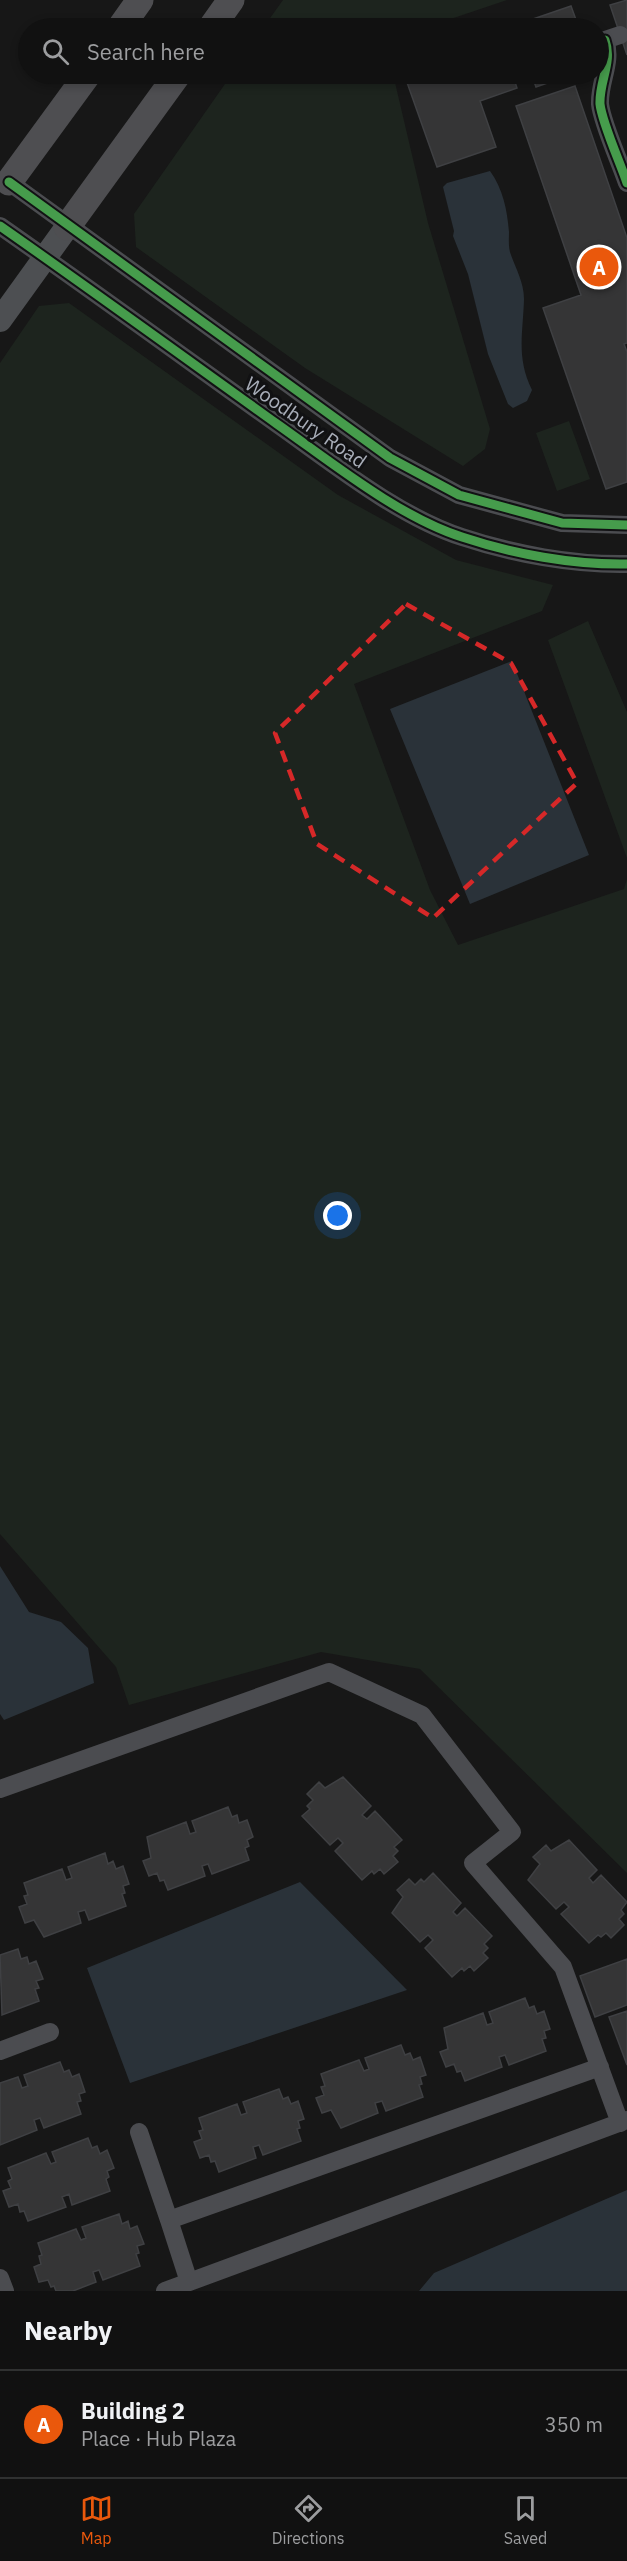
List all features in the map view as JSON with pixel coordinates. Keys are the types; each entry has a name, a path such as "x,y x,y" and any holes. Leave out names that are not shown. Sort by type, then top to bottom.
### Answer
{"highway":[{"path":"127,18 140,0"},
{"path":"218,18 231,0"},
{"path":"5,189 80,84"},
{"path":"67,226 171,84"}],"main road":[{"path":"0,320 67,226"}],"street":[{"path":"609,56 613,38"},
{"path":"601,84 600,105 627,183"},
{"name":"Woodbury Road","path":"5,189 67,226 390,458 459,495 562,523 627,525"},
{"name":"Woodbury Road","path":"0,226 329,461 399,507 461,537 532,554 605,564 627,564"},
{"path":"0,1789 329,1672 422,1715 512,1833 473,1863 562,1967 600,2067 624,2121 165,2291"},
{"path":"0,2051 50,2032"},
{"path":"169,2220 600,2067"},
{"path":"139,2132 189,2282"},
{"path":"0,2278 5,2291"}],"highlighted area":[{"path":"406,604 511,663 577,783 433,918 317,844 275,733"}],"shaded area":[{"path":"283,0 507,0 454,18 270,18"},
{"path":"225,84 395,84 428,223 490,429 485,449 463,466 305,368 136,247 134,214"},
{"path":"490,171 504,200 509,249 524,293 522,356 532,390 527,401 513,408 508,404 488,354 468,274 453,236 454,231 443,187 447,183"},
{"path":"69,303 338,495 456,560 553,585 542,611 354,684 430,890 458,945 624,889 627,879 627,1873 420,1669 321,1652 129,1705 116,1667 0,1534 0,363 39,306"},
{"path":"569,421 590,479 557,491 536,433"},
{"path":"588,621 627,712 627,858 548,640"},
{"path":"512,661 589,855 470,904 390,709"},
{"path":"0,1566 29,1612 61,1622 88,1648 94,1683 4,1720 0,1714"},
{"path":"300,1882 407,1990 130,2083 87,1968"},
{"path":"627,2190 627,2291 419,2291 434,2273"}],"building":[{"path":"627,0 627,55 610,5"},
{"path":"571,6 575,18 536,18"},
{"path":"408,84 516,84 517,88 480,101 496,147 437,167"},
{"path":"575,86 627,238 627,343 624,344 627,352 627,482 606,489 543,308 581,295 516,106"},
{"path":"343,1777 371,1806 362,1815 367,1819 375,1811 402,1840 394,1847 398,1851 393,1856 398,1862 384,1874 380,1869 374,1874 372,1871 362,1880 335,1851 343,1843 338,1838 330,1845 302,1816 310,1809 307,1806 313,1800 307,1794 319,1782 325,1788"},
{"path":"228,1807 232,1817 237,1815 239,1823 247,1820 253,1837 247,1840 249,1846 245,1848 249,1860 212,1874 208,1864 202,1866 205,1876 168,1890 164,1880 160,1881 157,1873 149,1876 143,1861 151,1858 147,1837 186,1822 190,1834 196,1832 192,1821"},
{"path":"569,1840 597,1870 589,1878 593,1883 601,1875 627,1902 621,1910 624,1914 619,1919 624,1925 611,1938 606,1933 601,1937 598,1935 589,1943 561,1914 569,1907 564,1902 556,1909 528,1880 540,1864 533,1857 546,1845 551,1851"},
{"path":"105,1853 108,1864 113,1861 116,1869 123,1866 129,1884 123,1886 125,1893 122,1894 126,1906 89,1920 85,1910 78,1912 81,1923 44,1937 34,1920 25,1923 19,1907 27,1904 24,1896 28,1895 24,1883 62,1869 66,1880 72,1878 68,1867"},
{"path":"433,1873 461,1903 453,1912 457,1916 465,1908 492,1936 484,1944 488,1948 483,1953 488,1958 474,1971 470,1966 464,1971 462,1968 452,1977 425,1948 433,1940 428,1935 420,1942 392,1913 403,1897 397,1890 409,1879 415,1885 421,1879 424,1882"},
{"path":"18,1949 21,1959 27,1957 29,1964 36,1961 43,1979 36,1981 39,1988 35,1989 39,2001 2,2015 0,1955"},
{"path":"627,1959 627,2005 595,2017 580,1976"},
{"path":"525,1998 529,2008 534,2006 537,2014 544,2011 550,2029 544,2031 546,2038 542,2039 546,2051 509,2065 505,2055 499,2057 502,2067 465,2081 461,2071 457,2072 454,2064 446,2067 440,2052 448,2049 444,2028 483,2013 487,2025 493,2023 489,2012"},
{"path":"627,2011 627,2065 609,2017"},
{"path":"401,2045 405,2055 410,2053 413,2060 420,2057 426,2075 420,2077 422,2084 419,2085 423,2097 386,2111 382,2101 375,2103 378,2113 341,2128 331,2110 322,2113 316,2098 324,2095 321,2087 325,2086 321,2074 359,2060 364,2071 369,2069 365,2058"},
{"path":"60,2062 64,2072 69,2070 72,2077 79,2074 85,2092 79,2094 81,2101 77,2102 81,2114 44,2128 40,2118 34,2120 37,2130 0,2145 0,2083 18,2077 22,2088 28,2086 24,2075"},
{"path":"279,2089 283,2099 288,2097 291,2104 298,2101 304,2119 298,2121 300,2128 297,2129 301,2141 263,2155 259,2145 253,2147 256,2158 219,2172 215,2161 211,2162 209,2155 200,2158 194,2142 202,2139 199,2131 203,2130 199,2118 237,2104 241,2115 247,2113 243,2102"},
{"path":"88,2138 92,2148 97,2146 100,2154 107,2150 114,2168 107,2171 109,2177 106,2179 110,2191 72,2205 69,2194 62,2197 66,2207 28,2221 24,2211 20,2212 18,2204 9,2207 3,2191 11,2188 8,2181 12,2179 8,2168 46,2153 51,2164 56,2162 52,2152"},
{"path":"119,2214 122,2224 128,2221 130,2229 137,2226 144,2244 137,2246 139,2253 136,2254 140,2266 103,2280 99,2270 93,2272 96,2282 73,2291 56,2291 48,2280 39,2282 34,2267 41,2264 39,2256 42,2255 38,2243 76,2229 81,2240 86,2238 82,2227"}],"cycle path":[{"path":"602,84 601,112 627,183"},
{"path":"9,182 390,458 459,495 562,523 627,525"},
{"path":"0,226 343,471 414,516 438,528 502,549 586,563 627,564"}],"place":[{"name":"Building 2","path":"599,267"}]}
